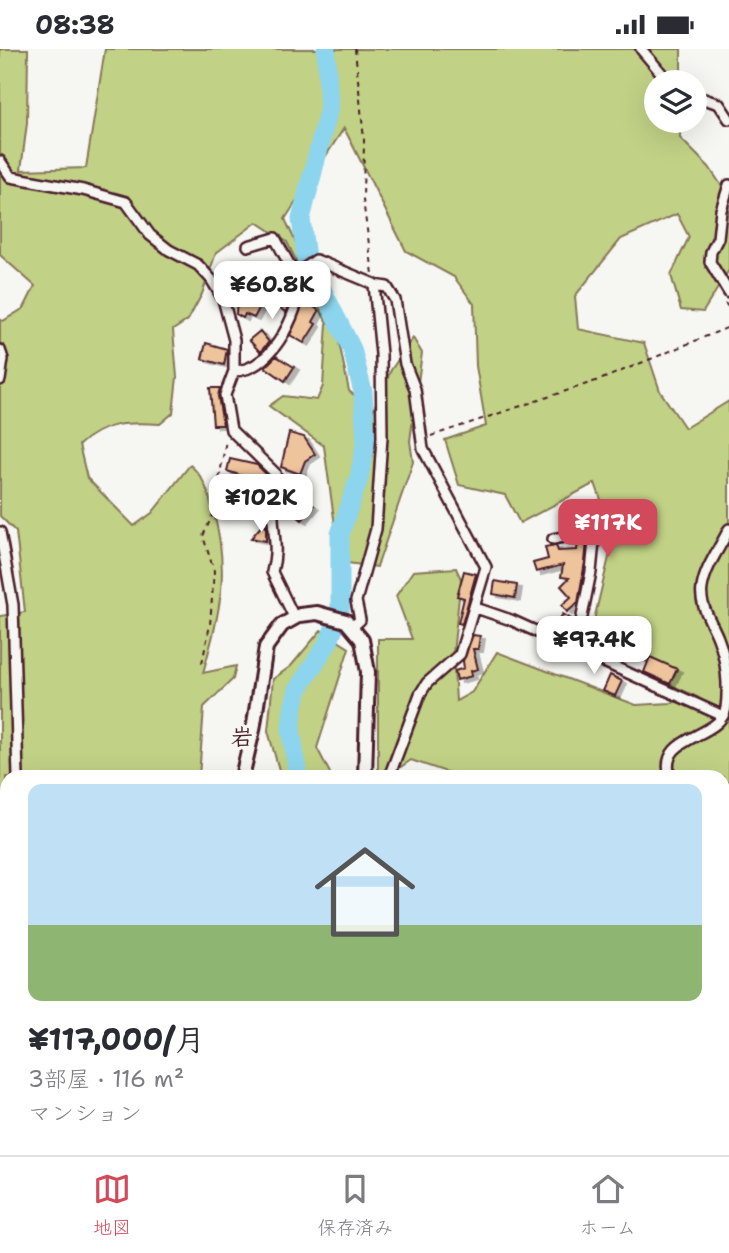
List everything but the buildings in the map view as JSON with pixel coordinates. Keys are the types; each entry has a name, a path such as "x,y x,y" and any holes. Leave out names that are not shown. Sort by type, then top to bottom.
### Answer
{"main road":[{"path":"244,770 266,647 275,632 294,617 327,614 349,624 362,640 366,656 365,770"}],"street":[{"path":"640,49 658,70"},
{"path":"707,100 719,104 729,119"},
{"path":"0,161 11,177 83,190 125,202 143,229 198,265 217,289 230,317 236,357 225,395 231,430 275,473 278,482 273,515 278,548 272,572 294,617"},
{"path":"729,185 720,211 719,238 711,252 710,262 729,293"},
{"path":"248,246 275,238 302,288"},
{"path":"234,371 249,369 270,353 298,306 302,270 316,260 374,285 387,287 395,300 405,364 417,400 420,439 430,464 486,566 476,608 455,661 427,683 420,694 392,770"},
{"path":"349,624 360,620 356,601 376,529 379,493 382,393 374,285"},
{"path":"0,350 3,359 0,380"},
{"path":"670,770 674,749 716,724 723,716 726,695 723,652 702,604 701,590 706,573 729,529"},
{"path":"552,539 595,531 591,572 575,651"},
{"path":"0,532 13,605 18,770"},
{"path":"476,608 511,620 723,716"}],"path":[{"path":"355,49 364,140 363,200 374,285"},
{"path":"420,439 602,379 729,327"},
{"path":"202,663 210,625 214,571 203,535 213,514 218,477 231,430"}],"green space":[{"path":"0,49 28,49 27,123 21,170 86,168 105,49 681,49 681,70 644,70 644,133 680,133 680,138 709,167 729,197 729,270 703,312 681,310 671,275 689,237 677,214 621,239 575,296 578,329 644,343 660,391 685,428 729,401 729,770 440,770 411,760 396,770 378,770 378,639 412,639 396,596 413,571 456,568 461,579 453,653 456,701 472,692 497,652 636,705 671,703 697,697 667,683 642,657 589,641 614,536 595,483 520,523 505,495 459,485 445,440 486,426 476,366 474,304 454,277 406,251 344,128 285,219 337,332 349,391 373,410 391,370 413,338 422,353 410,441 413,462 377,567 340,562 324,446 269,406 283,396 317,400 323,386 327,323 287,242 257,222 216,253 202,294 188,320 173,330 177,377 173,413 160,424 137,423 107,428 88,437 79,445 87,478 134,526 152,513 190,465 202,479 208,495 218,530 222,571 218,610 203,673 236,666 233,679 204,707 200,770 0,770 0,616 25,612 16,532 0,516 0,319 3,321 24,308 35,286 0,255"},
{"path":"321,630 349,648 317,748 328,770 279,770 268,731 273,679 291,666"}],"waterway":[{"path":"297,770 291,729 293,709 298,689 329,641 340,613 340,534 359,478 366,441 363,392 352,349 306,258 301,219 329,108 326,49"}],"district":[{"name":"岩","path":"242,737"}]}
